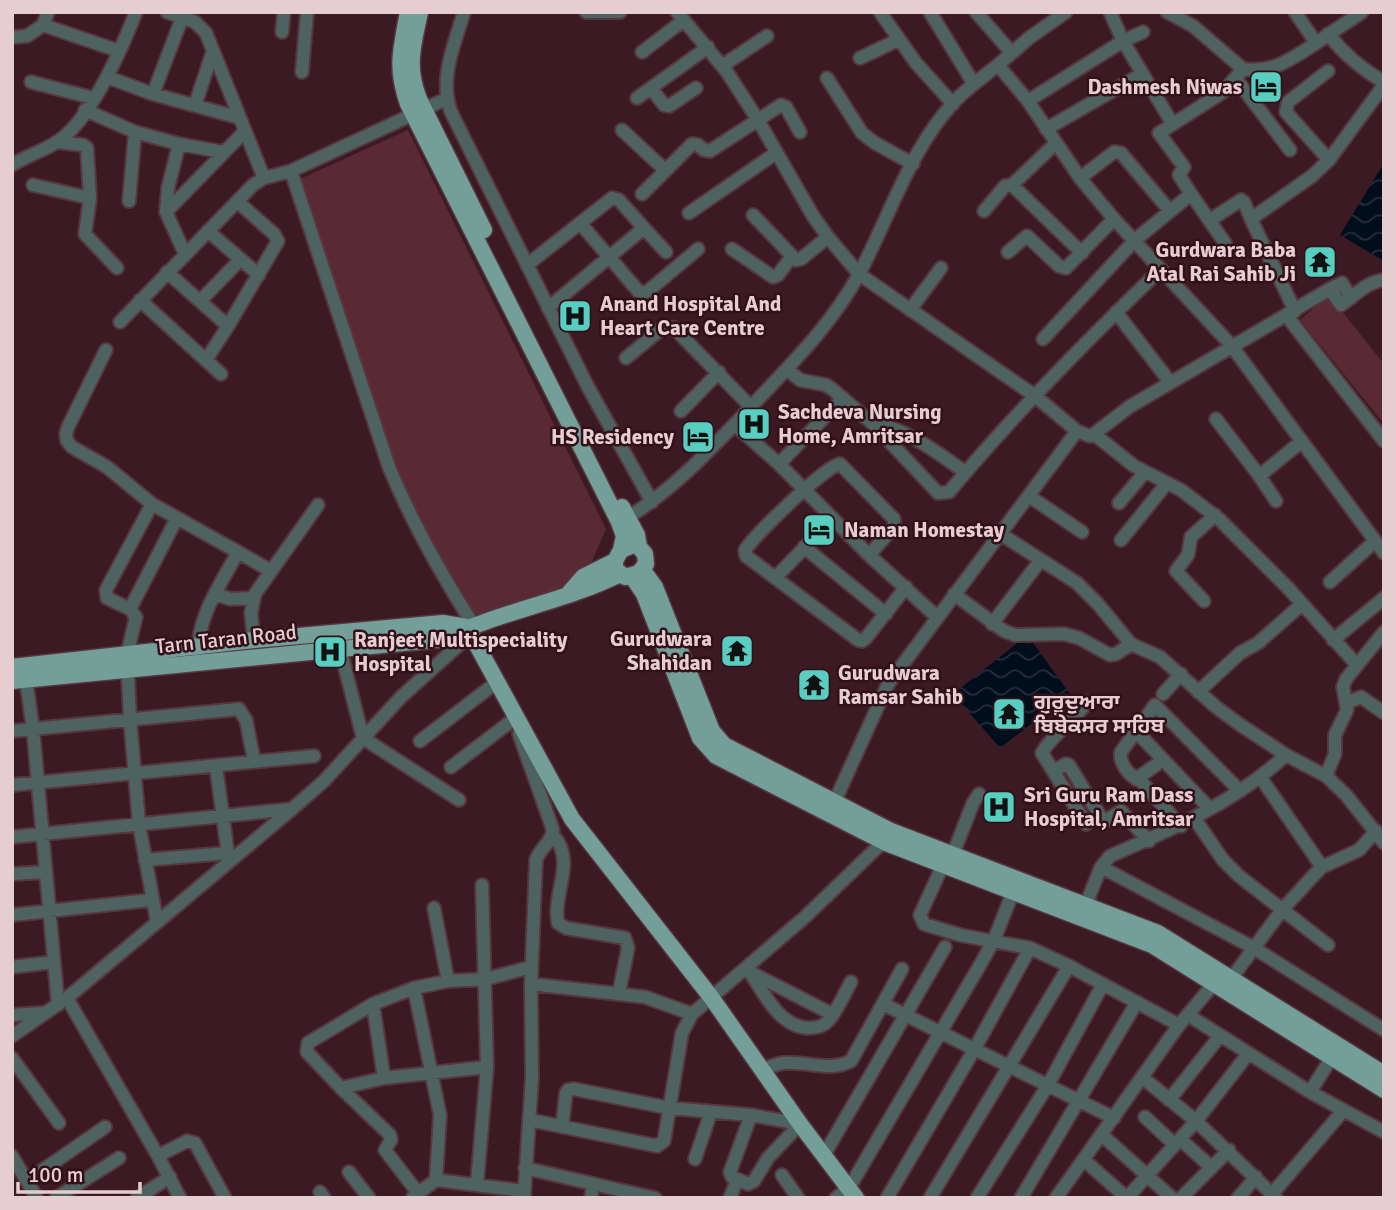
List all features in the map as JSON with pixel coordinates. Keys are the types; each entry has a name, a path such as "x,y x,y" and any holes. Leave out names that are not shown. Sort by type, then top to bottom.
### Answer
{"main road":[{"path":"408,12 399,64 400,80 637,535 639,547"},
{"path":"420,12 411,66 411,79 419,112 619,522 624,536 626,566 643,594 700,738 716,756 883,842 948,860 1083,911 1223,979 1384,1074"},
{"path":"443,631 471,629 544,604 569,593 583,577 646,564 645,554 639,547 633,545 626,566"},
{"path":"626,566 655,587 712,731 724,746 948,860"},
{"path":"471,629 511,713 572,819 711,997 824,1155 847,1194"},
{"name":"Tarn Taran Road","path":"198,654 254,640 443,631"},
{"name":"Tarn Taran Road","path":"19,681 128,662 198,654 340,649 443,631"},
{"name":"Tarn Taran Road","path":"12,667 128,662"},
{"path":"978,871 1013,892 1083,911"},
{"path":"1223,979 1332,1057 1384,1090"}],"street":[{"path":"12,37 27,36 43,25 48,12"},
{"path":"12,165 64,138 76,126 107,77 136,12"},
{"path":"167,12 201,26 264,178"},
{"path":"282,32 284,12"},
{"path":"302,72 307,12"},
{"path":"464,12 446,73 446,99 588,387 652,502"},
{"path":"586,12 620,12"},
{"path":"880,12 898,40 953,104"},
{"path":"930,12 974,84"},
{"path":"976,12 1011,52"},
{"path":"627,517 652,502 735,425 817,338 859,274 912,164 953,104 1011,52 1066,12"},
{"path":"1110,12 1123,41 1172,123"},
{"path":"1167,12 1193,26 1240,74 1290,150"},
{"path":"1295,12 1316,43"},
{"path":"1225,243 1179,175 1184,167 1159,136 1160,130 1223,92 1240,74 1285,64 1362,12"},
{"path":"642,52 681,16 722,66 758,120 828,237 859,274 1035,396 1077,431 1094,435 1134,466 1181,489 1253,551 1356,664"},
{"path":"153,94 182,18"},
{"path":"43,25 119,51"},
{"path":"1028,101 1123,41 1143,32"},
{"path":"1251,219 1312,176 1329,160 1384,83 1356,64 1328,34"},
{"path":"722,66 767,36"},
{"path":"860,58 898,40"},
{"path":"638,98 708,47"},
{"path":"195,105 213,51"},
{"path":"998,65 1028,101 1080,178 1114,219 1231,345 1384,553"},
{"path":"1328,71 1285,107 1286,112 1329,160"},
{"path":"1046,129 1142,74"},
{"path":"107,77 153,94 240,118"},
{"path":"827,78 862,132 875,143 912,164"},
{"path":"31,82 93,98"},
{"path":"652,88 665,106 672,105 696,88"},
{"path":"120,322 254,185 264,178 291,171 446,99"},
{"path":"642,194 692,145 710,150 783,105 800,132"},
{"path":"85,110 135,132 223,152"},
{"path":"622,130 665,170"},
{"path":"166,212 245,131"},
{"path":"129,201 135,132"},
{"path":"55,142 83,145 87,148 90,198 85,234 117,268"},
{"path":"984,211 1005,186 1012,185 1056,143"},
{"path":"179,144 168,188 166,212 185,254"},
{"path":"1080,178 1114,152 1118,152 1124,155 1170,211"},
{"path":"689,213 776,153"},
{"path":"12,1036 63,1002 228,857 324,781 401,697 471,629 412,522 389,467 291,171"},
{"path":"33,185 90,198"},
{"path":"1012,185 1082,253"},
{"path":"1043,339 1135,240 1191,194"},
{"path":"527,265 616,198 666,252"},
{"path":"1210,220 1241,200 1244,202 1290,313 1384,441"},
{"path":"206,360 277,246 277,237 238,202"},
{"path":"753,215 796,260 801,259 828,237"},
{"path":"1008,252 1027,236 1063,267 1069,267 1114,219"},
{"path":"580,223 636,290 643,293 698,249"},
{"path":"548,307 644,228"},
{"path":"208,231 259,275"},
{"path":"732,250 773,277 778,275 792,256"},
{"path":"200,300 240,260"},
{"path":"910,310 942,268"},
{"path":"788,370 800,380 826,385 872,423 938,493 949,492 1035,396 1161,269"},
{"path":"167,272 228,326"},
{"path":"1094,435 1129,407 1330,289 1341,305 1365,287 1384,280"},
{"path":"140,300 221,374"},
{"path":"1116,312 1170,382"},
{"path":"626,358 661,329 674,327 751,407"},
{"path":"106,350 68,427 67,441 72,447 107,467 152,504 271,571"},
{"path":"681,411 719,372"},
{"path":"779,464 843,398"},
{"path":"1216,419 1276,500"},
{"path":"872,423 908,434 965,472"},
{"path":"735,425 937,617"},
{"path":"834,803 888,684 1077,431"},
{"path":"1258,474 1263,473 1302,441"},
{"path":"869,555 894,527 894,519 844,466 835,464 803,490 745,550 747,556 775,578 862,641 906,587"},
{"path":"1119,503 1145,472"},
{"path":"1121,540 1167,483"},
{"path":"1030,496 1082,533"},
{"path":"152,504 106,590 107,598 130,609 136,617 128,662 130,718 139,824 156,922"},
{"path":"254,640 251,613 254,598 318,505"},
{"path":"1203,601 1177,571 1188,555 1191,537 1214,515"},
{"path":"130,609 177,517"},
{"path":"775,578 832,519"},
{"path":"999,533 1077,583 1131,644 1160,657 1198,692 1239,724 1286,755 1326,776 1346,795 1384,843"},
{"path":"1330,582 1375,541"},
{"path":"804,547 886,614"},
{"path":"198,654 202,620 238,551"},
{"path":"992,624 1040,561"},
{"path":"216,594 230,599 254,598"},
{"path":"954,594 992,624 1015,635 1050,633 1079,638 1110,655 1131,644"},
{"path":"1334,640 1384,598"},
{"path":"1198,692 1240,653 1258,643 1302,604"},
{"path":"1326,776 1334,761 1335,735 1344,719 1346,703 1343,687 1356,664 1384,632"},
{"path":"340,649 363,738 459,800"},
{"path":"1163,694 1181,674"},
{"path":"19,681 33,729 54,962 63,1002 158,1156 180,1198"},
{"path":"420,741 497,681"},
{"path":"1346,703 1361,698 1384,713"},
{"path":"1086,824 1042,750 1088,702"},
{"path":"1181,826 1139,779 1134,778 1120,758 1121,752 1155,705 1240,791"},
{"path":"12,731 239,709 246,720 254,760"},
{"path":"452,767 511,713 553,835 561,844 564,858 558,923 566,928 625,938 628,948 620,993"},
{"path":"1136,731 1210,809"},
{"path":"1083,911 1101,867 1110,856 1195,819 1261,778 1286,755"},
{"path":"12,785 314,756"},
{"path":"1139,779 1163,760"},
{"path":"1053,771 1069,765 1102,819 1107,820 1121,811 1149,841"},
{"path":"216,766 228,857"},
{"path":"1261,778 1322,867"},
{"path":"979,794 922,908 920,920 924,924 960,935 1030,948 1179,1025"},
{"path":"12,837 292,809"},
{"path":"1195,819 1223,860 1239,876 1328,945"},
{"path":"1056,1198 1188,1014 1254,947 1322,867 1359,850 1376,831"},
{"path":"531,967 486,979 448,981 414,988 373,1004 308,1043 307,1052 390,1135 391,1140 385,1150 415,1195 436,1180 477,1184 524,1194 532,1078 531,967 536,860 539,851 553,835"},
{"path":"530,1120 657,1146 664,1141 682,1033 692,1014 749,970 883,842"},
{"path":"145,860 228,857"},
{"path":"1101,867 1254,947 1384,1030"},
{"path":"12,874 45,872"},
{"path":"477,1184 486,1067 482,885"},
{"path":"847,1194 994,940 1013,892"},
{"path":"12,915 152,900"},
{"path":"434,908 448,981"},
{"path":"824,1155 945,947"},
{"path":"887,1198 1030,948"},
{"path":"12,967 54,962"},
{"path":"930,1198 1069,966"},
{"path":"761,1070 785,1063 834,1066 851,1061 902,969"},
{"path":"749,970 832,1014"},
{"path":"749,970 778,1013 787,1021 811,1028 822,1026 851,982"},
{"path":"531,984 620,993 665,1003 692,1014"},
{"path":"977,1198 1048,1086 1103,984"},
{"path":"414,988 440,1115 436,1180"},
{"path":"1021,1198 1137,1002"},
{"path":"373,1004 384,1078"},
{"path":"883,1004 1114,1118"},
{"path":"12,1015 47,1013"},
{"path":"1188,1014 1310,1092 1384,1132"},
{"path":"1169,1100 1220,1036"},
{"path":"1084,1160 1127,1198 1196,1121 1248,1054"},
{"path":"1310,1092 1332,1057"},
{"path":"12,1058 59,1123"},
{"path":"341,1088 431,1071 486,1067"},
{"path":"1143,1078 1196,1121 1274,1196 1343,1111"},
{"path":"562,1127 568,1090 669,1108 751,1115 800,1124"},
{"path":"695,1159 710,1112"},
{"path":"751,1115 730,1172 732,1177 748,1184 754,1181 768,1158 800,1124"},
{"path":"1145,1117 1212,1167"},
{"path":"27,1181 105,1127"},
{"path":"1102,1135 1149,1174 1172,1198"},
{"path":"158,1156 187,1141 195,1143 225,1198"},
{"path":"1181,1198 1228,1150"},
{"path":"56,1198 119,1158"},
{"path":"14,1162 37,1198"},
{"path":"525,1168 624,1194 655,1198"},
{"path":"349,1172 369,1198"},
{"path":"782,1175 799,1198"},
{"path":"137,1198 170,1177"},
{"path":"1238,1198 1256,1177"},
{"path":"730,1198 737,1180"},
{"path":"592,1198 593,1184"}],"shaded area":[{"path":"408,130 606,529 585,577 547,603 469,619 389,458 291,183"},
{"path":"1329,295 1384,364 1384,418 1381,420 1300,320"}],"water":[{"path":"1384,163 1384,261 1340,235"},
{"path":"1021,640 1031,640 1070,694 1000,748 953,694"}],"place":[{"name":"Dashmesh Niwas","path":"1266,87"},
{"name":"Gurdwara Baba Atal Rai Sahib Ji","path":"1320,262"},
{"name":"Anand Hospital And Heart Care Centre","path":"575,316"},
{"name":"Sachdeva Nursing Home, Amritsar","path":"754,424"},
{"name":"HS Residency","path":"698,437"},
{"name":"Naman Homestay","path":"819,530"},
{"name":"Gurudwara Shahidan","path":"737,651"},
{"name":"Ranjeet Multispeciality Hospital","path":"330,652"},
{"name":"Gurudwara Ramsar Sahib","path":"814,685"},
{"name":"ਗੁਰੂਦੁਆਰਾ ਬਿਬੇਕਸਰ ਸਾਹਿਬ","path":"1009,714"},
{"name":"Sri Guru Ram Dass Hospital, Amritsar","path":"999,807"}]}
